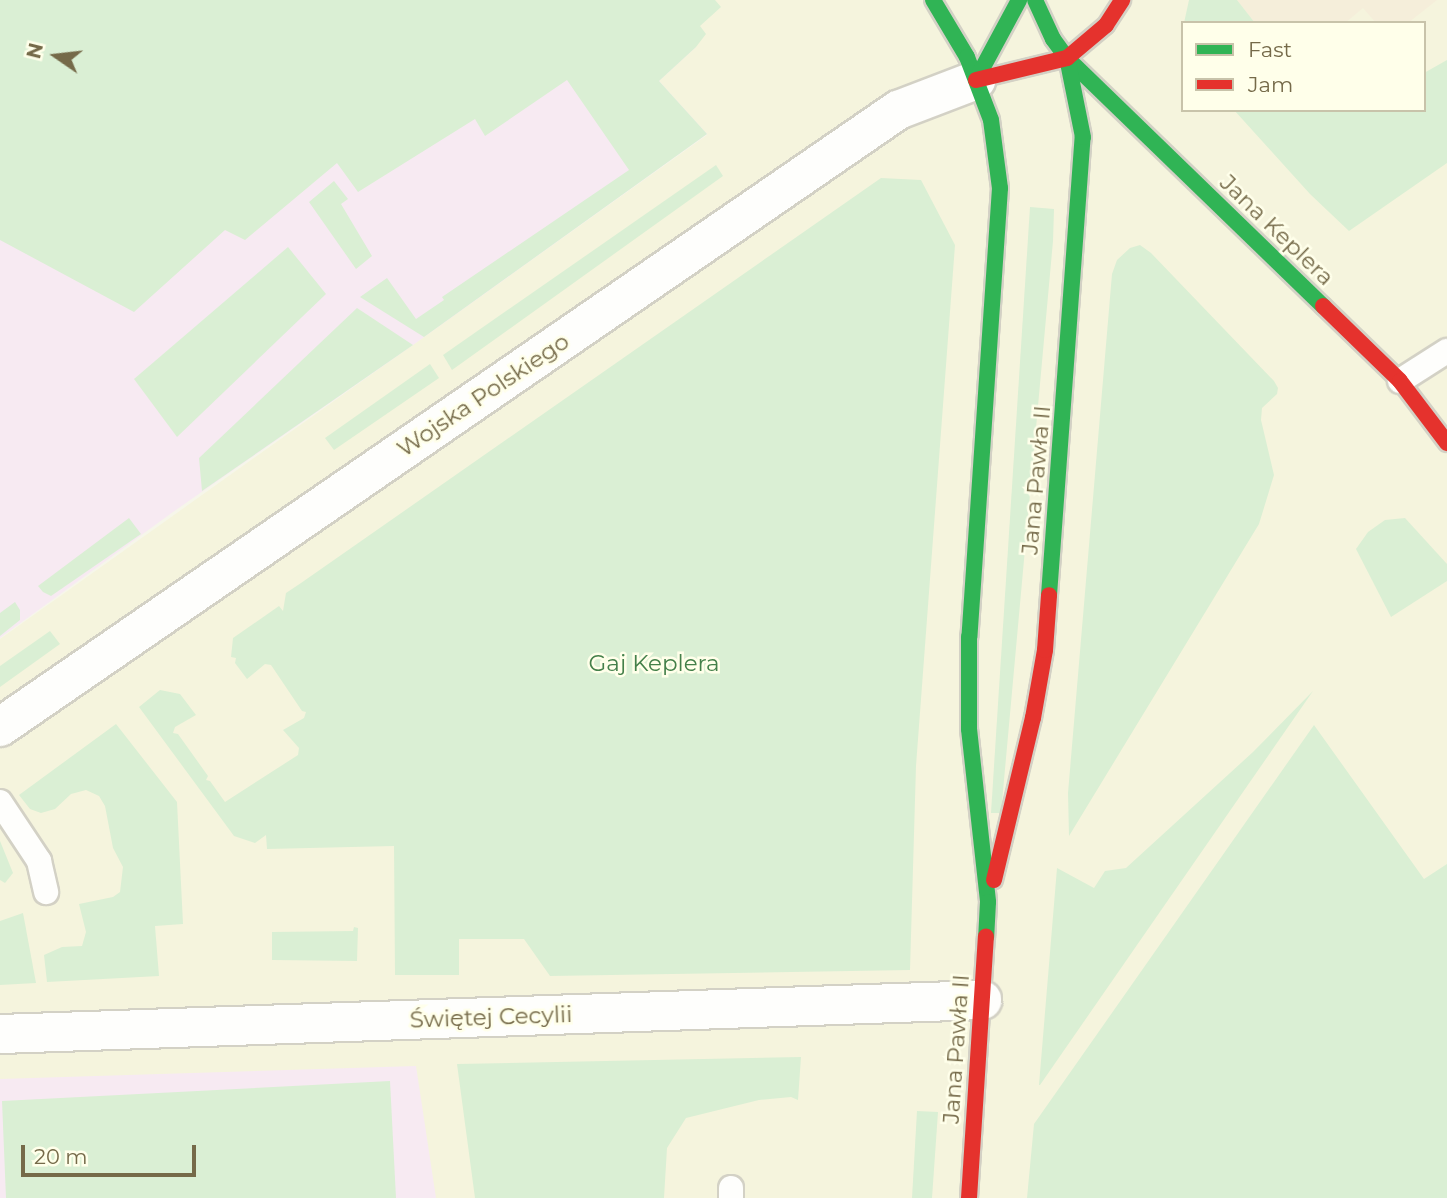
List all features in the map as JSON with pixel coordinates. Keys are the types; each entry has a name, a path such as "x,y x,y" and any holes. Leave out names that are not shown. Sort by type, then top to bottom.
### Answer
{"main road":[{"name":"Jana Pawła II","path":"933,0 967,57 992,120 1000,188 969,638 969,729 988,902 969,1198"},
{"path":"976,80 1019,0"},
{"path":"1035,0 1053,39 1067,58"},
{"path":"976,80 1067,58 1106,25 1122,0"},
{"name":"Jana Pawła II","path":"988,902 1025,754 1045,650 1083,137 1067,58"},
{"name":"Jana Keplera","path":"1067,58 1400,381 1447,443"}],"street":[{"name":"Wojska Polskiego","path":"0,727 898,110 976,80"},
{"name":"Świętej Cecylii","path":"0,1034 982,1000"}],"lane":[{"path":"1400,381 1447,351"},
{"path":"0,802 39,861 46,892"}],"shaded area":[{"path":"0,0 484,0 696,47 659,81 707,134 413,345 173,512 0,638"},
{"path":"648,0 1447,0 1447,1198 0,1198 0,639 707,135 659,81 696,46"},
{"path":"1237,0 1437,0 1411,21 1374,21 1363,8 1347,21 1253,21"},
{"path":"416,1066 436,1198 0,1198 0,1079"}],"green space":[{"path":"0,0 715,0 721,7 700,26 706,34 696,47 659,81 707,134 424,337 360,297 387,278 416,319 444,300 442,297 629,170 567,80 485,136 475,119 358,192 337,163 245,240 225,230 134,312 0,240"},
{"path":"1189,0 1237,0 1253,21 1184,21"},
{"path":"1447,60 1447,163 1349,231 1310,194 1236,112 1426,112 1426,72"},
{"path":"716,165 723,176 452,370 443,355"},
{"name":"Gaj Keplera","path":"881,178 921,180 955,245 916,766 910,970 550,976 524,939 459,939 459,975 395,975 394,846 267,849 266,835 255,843 234,836 139,707 160,690 180,694 196,715 175,727 173,733 178,734 208,776 206,780 210,781 225,802 298,755 299,748 283,730 304,718 306,712 302,711 271,665 265,664 247,679 235,663 236,658 231,657 233,638 279,606 283,611 286,593"},
{"path":"334,181 348,199 341,204 372,256 356,269 309,202"},
{"path":"1030,207 1054,209 1053,241 1001,813 991,813"},
{"path":"1140,245 1151,253 1274,381 1278,388 1277,394 1262,408 1261,420 1274,475 1259,524 1069,836 1068,793 1112,274 1117,260 1130,248"},
{"path":"288,247 326,294 177,437 134,379"},
{"path":"357,308 413,345 202,491 199,458"},
{"path":"430,364 439,378 334,450 325,438"},
{"path":"129,518 141,534 51,596 38,586"},
{"path":"1405,518 1447,564 1447,581 1391,617 1356,549 1368,532 1385,520"},
{"path":"15,602 20,610 20,620 0,636 0,613"},
{"path":"50,631 60,644 0,687 0,666"},
{"path":"1313,691 1039,1085 1057,868 1094,888 1105,871 1126,868 1253,752"},
{"path":"116,724 177,802 183,924 155,926 159,976 47,982 44,955 62,947 82,946 86,932 79,904 113,897 120,892 123,867 113,848 105,806 99,796 86,790 71,794 55,809 41,813 30,809 19,795"},
{"path":"1314,725 1424,879 1447,864 1447,1198 1027,1198 1034,1124"},
{"path":"0,841 13,873 5,883 0,880"},
{"path":"23,913 36,983 0,985 0,921"},
{"path":"354,927 358,928 357,961 272,960 272,932 353,931"},
{"path":"801,1057 798,1100 791,1097 759,1100 686,1118 667,1148 664,1198 475,1198 457,1064"},
{"path":"390,1081 396,1198 6,1198 2,1101"},
{"path":"917,1111 938,1112 932,1198 912,1198"}],"traffic: fast":[{"path":"933,0 967,57 991,120 1000,188 969,637 969,729 988,902 986,937"},
{"path":"976,80 1019,0"},
{"path":"1035,0 1053,39 1067,58 1323,306"},
{"path":"1049,595 1083,137 1067,58"}],"traffic: jam":[{"path":"976,80 1067,58 1106,25 1122,0"},
{"path":"1323,306 1400,381 1447,443"},
{"path":"994,880 1033,718 1045,650 1049,595"},
{"path":"969,1198 986,937"}]}
